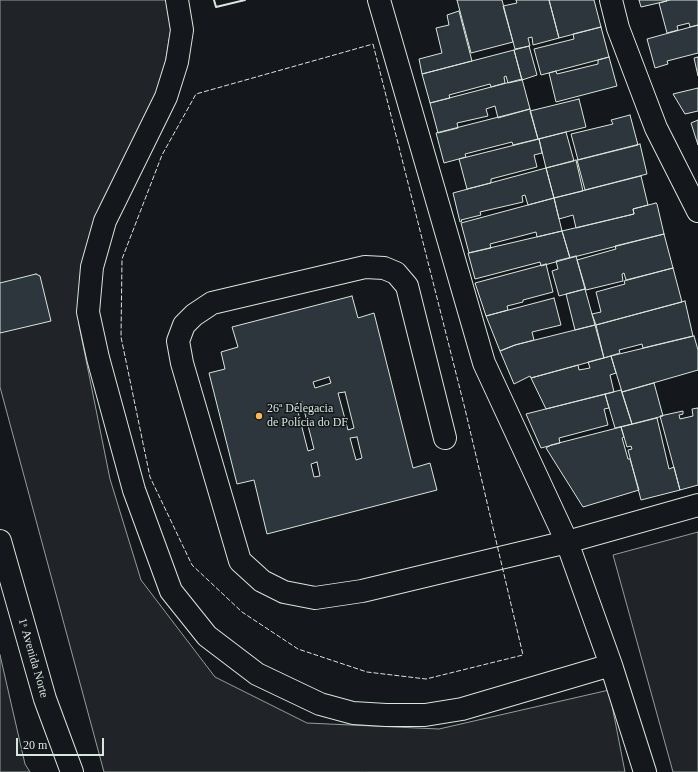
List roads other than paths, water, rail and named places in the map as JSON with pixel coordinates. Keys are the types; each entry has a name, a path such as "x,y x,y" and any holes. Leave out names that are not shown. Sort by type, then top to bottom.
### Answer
{"street":[{"path":"177,0 182,30 177,62 166,97 105,221 92,267 88,312 98,358 134,490 171,591 206,636 256,674 320,704 353,713 425,715 462,709 611,665"},
{"path":"379,0 484,364 567,542 611,665 645,772"},
{"path":"611,0 618,28 656,128 698,212"},
{"path":"445,438 406,286 396,273 384,268 365,267 212,303 194,315 184,325 178,342 182,363 240,561 262,581 284,592 315,598 362,591 567,542 698,505"},
{"name":"1ᵃ Avenida Norte","path":"0,541 44,699 72,772"}],"place":[{"name":"26ª Delegacia de Polícia do DF","path":"259,416"}]}
